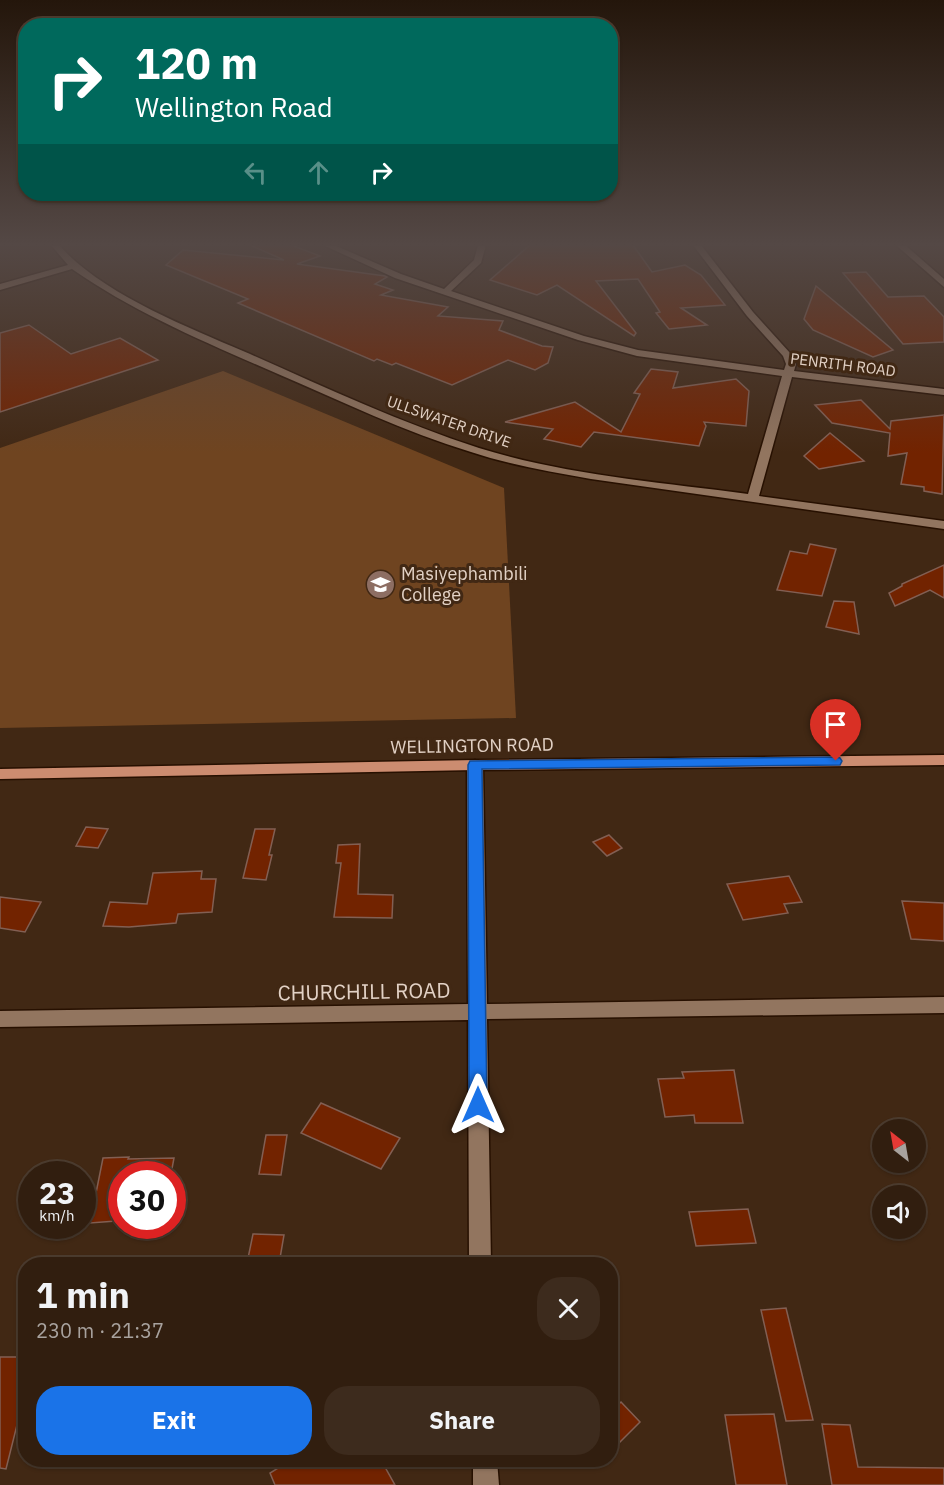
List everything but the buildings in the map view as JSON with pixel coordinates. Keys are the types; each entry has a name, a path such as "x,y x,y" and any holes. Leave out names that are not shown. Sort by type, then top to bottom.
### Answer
{"main road":[{"name":"WELLINGTON ROAD","path":"0,774 475,765 944,760"}],"street":[{"name":"ULLSWATER DRIVE","path":"156,314 201,337 387,417 475,450 557,470 944,525"},
{"name":"PENRITH ROAD","path":"511,314 581,338 637,353 944,392"},
{"path":"750,314 787,355 790,364 790,374 753,499"},
{"path":"475,765 480,1257"},
{"name":"CHURCHILL ROAD","path":"0,1019 944,1005"},
{"path":"485,1467 486,1485"}],"shaded area":[{"name":"Masiyephambili College","path":"223,371 504,488 516,718 0,728 0,448"}],"place":[{"name":"Masiyephambili College","path":"380,584"}],"route":[{"path":"478,1105 475,765 836,761"}]}
